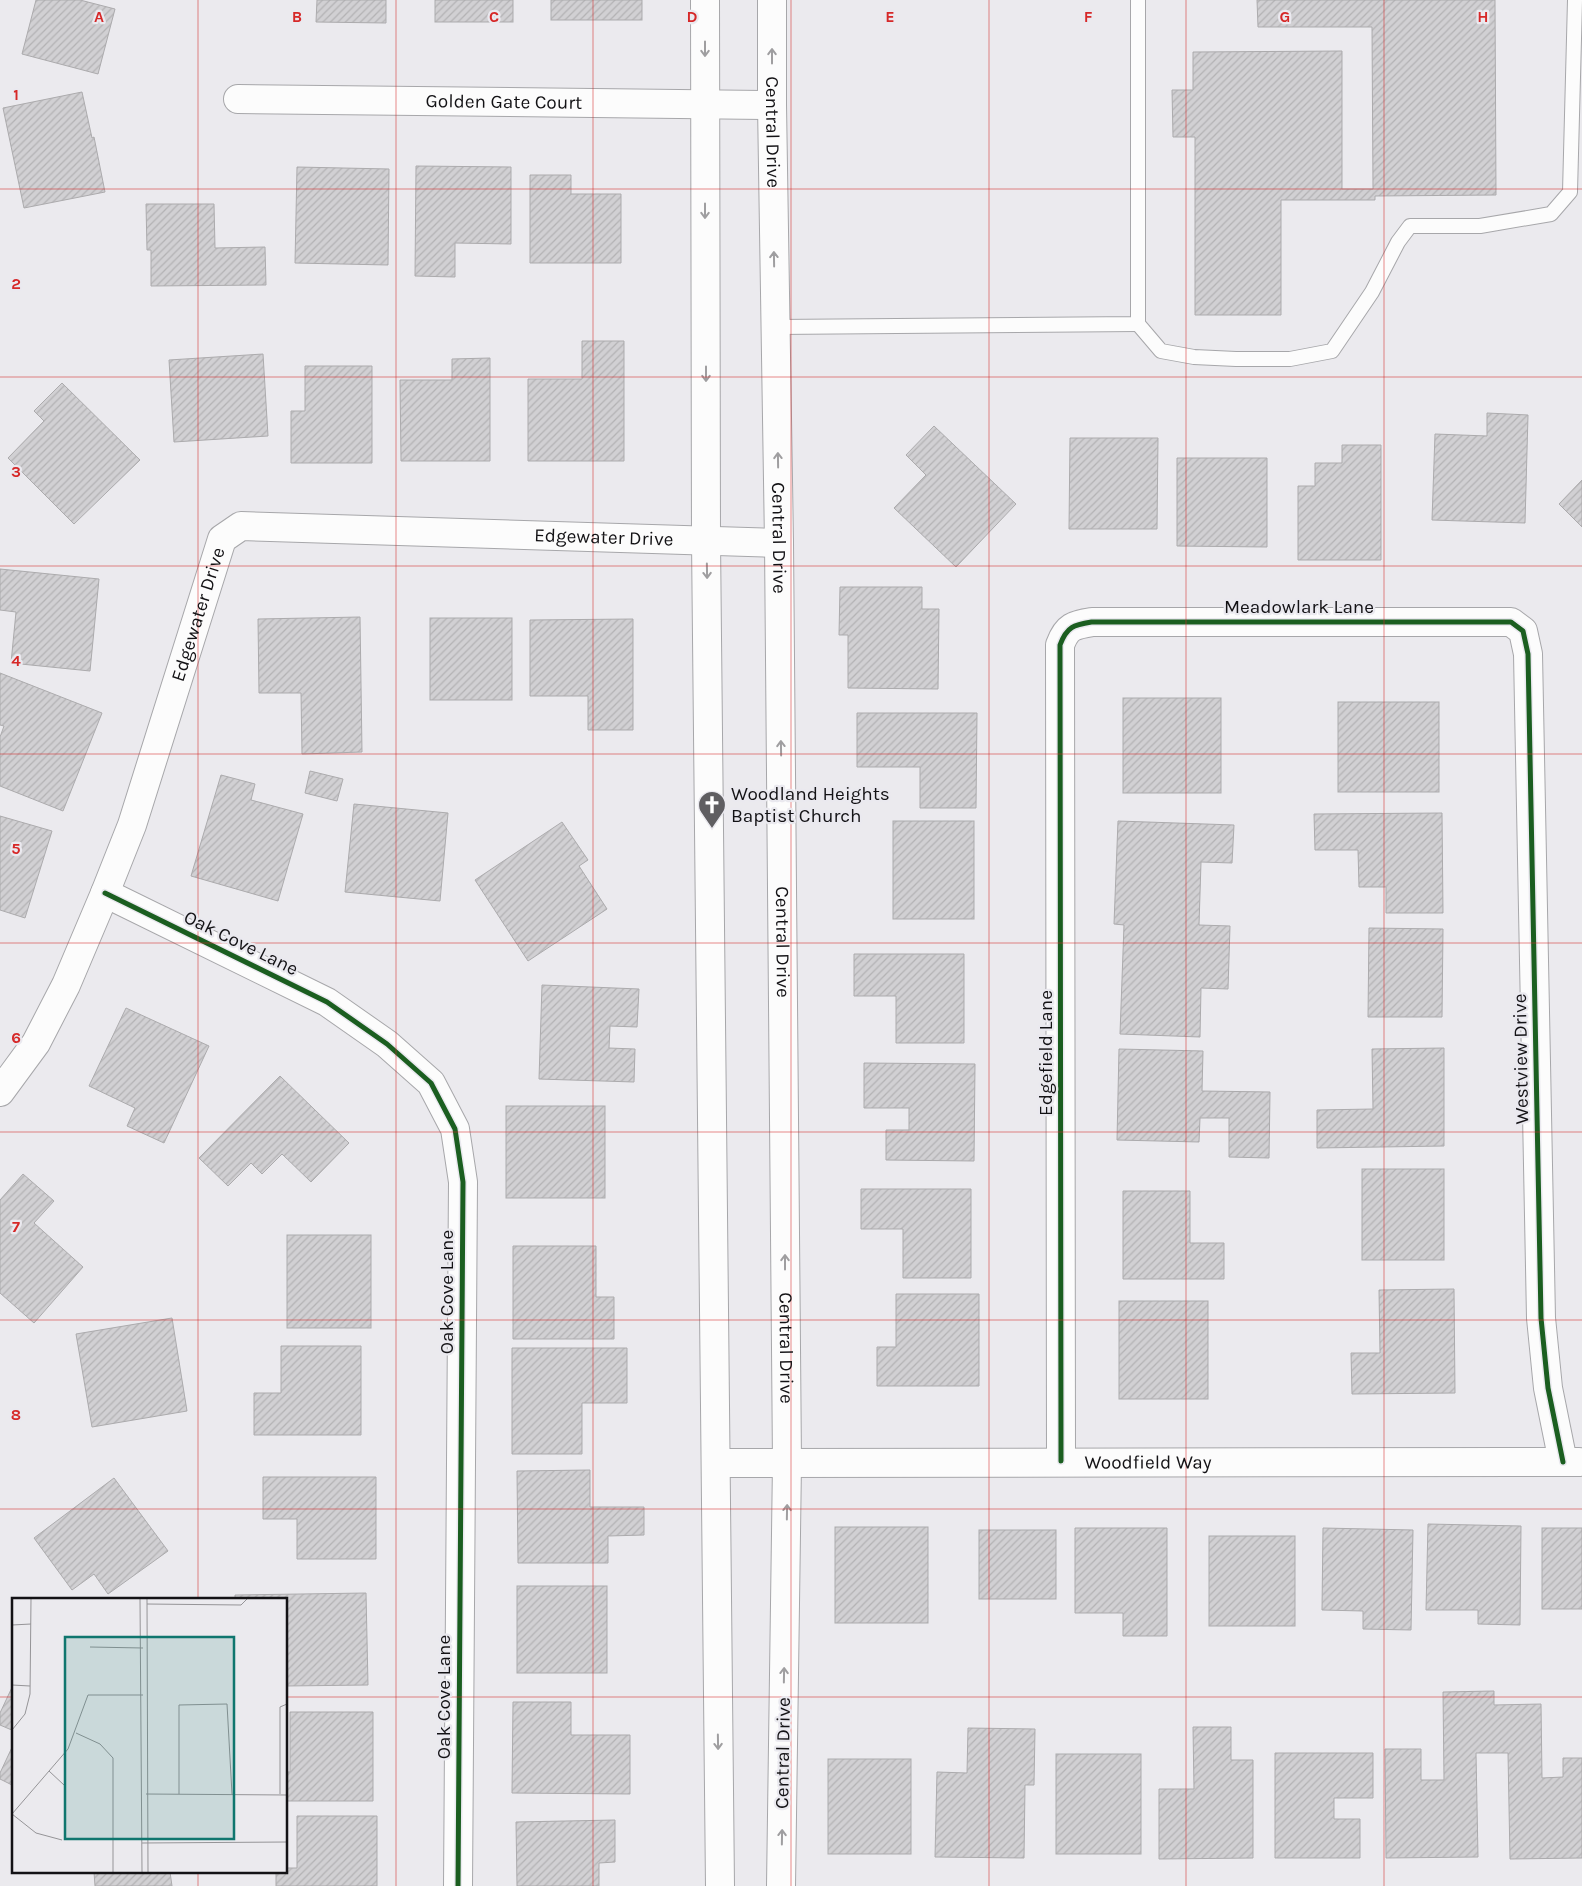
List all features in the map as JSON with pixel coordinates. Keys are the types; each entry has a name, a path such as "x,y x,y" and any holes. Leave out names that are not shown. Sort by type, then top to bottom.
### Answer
{"street":[{"path":"705,0 706,541 720,1886"},
{"name":"Central Drive","path":"772,0 787,1463 781,1886"},
{"name":"Golden Gate Court","path":"238,99 772,105"},
{"name":"Edgewater Drive","path":"0,1092 40,1034 66,985 106,893 132,825 222,540 241,526 779,544"},
{"name":"Meadowlark Lane","path":"1060,645 1064,635 1073,625 1092,622 1511,622 1523,632 1528,654"},
{"name":"Edgefield Lane","path":"1060,645 1061,1461"},
{"name":"Westview Drive","path":"1528,654 1541,1318 1548,1388 1572,1462"},
{"name":"Oak Cove Lane","path":"106,893 327,1002 387,1044 431,1083 456,1129 463,1182 458,1886"},
{"name":"Woodfield Way","path":"716,1462 1572,1462"}],"lane":[{"path":"1138,0 1138,324 1161,352 1194,357 1290,359 1332,352 1372,292 1398,242 1410,226 1480,226 1551,214 1570,192 1575,0"},
{"path":"776,327 1138,324"}],"building":[{"path":"36,0 80,0 115,9 98,74 22,54"},
{"path":"317,0 386,0 386,23 316,22"},
{"path":"435,0 513,0 513,22 435,22"},
{"path":"551,0 642,0 642,20 551,20"},
{"path":"1257,0 1495,0 1496,195 1375,196 1375,200 1281,200 1281,315 1195,315 1195,137 1173,137 1172,90 1193,90 1193,52 1342,51 1342,189 1373,189 1372,27 1258,27"},
{"path":"82,92 92,138 94,137 105,192 24,208 3,108"},
{"path":"416,166 511,167 511,244 455,243 455,277 415,276"},
{"path":"297,167 389,169 388,265 295,263"},
{"path":"530,175 571,175 571,194 621,194 621,263 530,263"},
{"path":"146,204 214,204 215,248 265,247 266,285 151,286 151,250 147,250"},
{"path":"582,341 624,341 624,461 528,461 528,379 582,379"},
{"path":"263,354 268,436 174,442 169,360"},
{"path":"490,358 490,461 401,461 400,380 452,380 452,359"},
{"path":"305,366 372,366 372,463 291,463 291,411 305,411"},
{"path":"62,383 140,460 74,524 8,458 44,421 34,411"},
{"path":"1487,413 1528,415 1525,523 1432,520 1435,434 1487,436"},
{"path":"934,426 1016,504 956,567 894,508 926,475 906,455"},
{"path":"1070,438 1158,438 1157,529 1069,529"},
{"path":"1342,445 1381,445 1381,560 1298,560 1298,486 1315,486 1315,463 1342,463"},
{"path":"1177,458 1267,458 1267,547 1177,546"},
{"path":"1582,480 1582,527 1559,504"},
{"path":"0,569 99,579 90,671 11,663 16,612 0,610"},
{"path":"840,587 922,587 922,609 939,609 938,689 848,688 848,635 839,635"},
{"path":"360,617 362,752 302,754 301,693 259,693 258,619"},
{"path":"430,618 512,618 512,700 430,700"},
{"path":"633,619 633,730 588,730 588,696 530,696 530,620"},
{"path":"0,673 102,713 63,811 0,786 0,737 4,726 0,725"},
{"path":"1123,698 1221,698 1221,793 1123,793"},
{"path":"1338,702 1439,702 1439,792 1338,792"},
{"path":"857,713 977,713 976,808 920,808 920,767 857,767"},
{"path":"310,771 343,779 337,801 305,793"},
{"path":"221,775 255,784 251,800 303,814 278,901 191,876"},
{"path":"354,804 448,813 440,901 345,892"},
{"path":"1442,813 1443,913 1386,913 1386,887 1359,887 1358,850 1315,850 1314,814"},
{"path":"0,816 52,831 25,918 0,910"},
{"path":"893,821 974,821 974,919 893,919"},
{"path":"1118,821 1234,825 1232,863 1201,862 1199,925 1230,926 1228,989 1201,988 1200,1037 1120,1034 1124,925 1114,924"},
{"path":"562,822 588,860 579,866 607,909 528,961 475,880"},
{"path":"1369,928 1443,929 1442,1017 1368,1017"},
{"path":"854,954 964,954 964,1043 896,1043 896,996 854,996"},
{"path":"542,985 639,989 637,1027 610,1026 609,1048 635,1049 634,1082 539,1079"},
{"path":"126,1008 209,1046 164,1143 127,1126 135,1108 89,1086"},
{"path":"1444,1048 1444,1146 1317,1148 1317,1110 1373,1109 1372,1049"},
{"path":"1119,1049 1203,1051 1202,1091 1270,1092 1269,1158 1229,1157 1229,1118 1200,1118 1199,1142 1117,1140"},
{"path":"864,1063 975,1064 974,1161 886,1160 886,1130 909,1130 909,1108 864,1108"},
{"path":"280,1076 349,1143 311,1182 282,1154 262,1174 251,1163 228,1186 199,1158"},
{"path":"506,1106 605,1106 605,1198 506,1198"},
{"path":"1362,1169 1444,1169 1444,1260 1362,1260"},
{"path":"23,1174 54,1201 34,1223 83,1267 34,1323 0,1293 0,1200"},
{"path":"861,1189 971,1189 971,1278 903,1278 903,1229 861,1229"},
{"path":"1123,1191 1190,1191 1190,1243 1224,1243 1224,1279 1123,1279"},
{"path":"287,1235 371,1235 371,1328 287,1328"},
{"path":"513,1246 596,1246 596,1297 614,1297 614,1339 513,1339"},
{"path":"1454,1289 1455,1393 1352,1394 1351,1353 1380,1353 1379,1290"},
{"path":"896,1294 979,1294 979,1386 877,1386 877,1347 896,1347"},
{"path":"1119,1301 1208,1301 1208,1399 1119,1399"},
{"path":"172,1318 187,1411 92,1427 76,1334"},
{"path":"281,1346 361,1346 361,1435 254,1435 254,1393 281,1393"},
{"path":"512,1348 627,1348 627,1403 582,1403 582,1454 512,1454"},
{"path":"590,1470 590,1507 644,1507 644,1535 608,1536 608,1563 518,1563 517,1471"},
{"path":"263,1477 376,1477 376,1559 297,1559 297,1519 263,1519"},
{"path":"114,1478 168,1551 108,1594 94,1574 72,1590 34,1538"},
{"path":"1428,1524 1521,1526 1520,1625 1478,1624 1478,1610 1426,1610"},
{"path":"835,1527 928,1527 928,1623 835,1623"},
{"path":"1075,1528 1167,1528 1167,1636 1123,1636 1123,1613 1075,1613"},
{"path":"1323,1528 1413,1530 1411,1630 1363,1629 1363,1611 1322,1610"},
{"path":"1542,1528 1582,1528 1582,1609 1542,1609"},
{"path":"979,1530 1056,1530 1056,1599 979,1599"},
{"path":"1209,1536 1295,1536 1295,1626 1209,1626"},
{"path":"517,1586 607,1586 607,1673 517,1673"},
{"path":"366,1593 368,1685 288,1686 288,1598 235,1598 235,1595"},
{"path":"12,1687 12,1730 0,1725 0,1713"},
{"path":"1494,1691 1494,1705 1541,1704 1542,1778 1563,1777 1563,1758 1582,1758 1582,1858 1510,1859 1508,1753 1476,1753 1478,1857 1386,1858 1385,1749 1421,1749 1421,1780 1444,1780 1443,1692"},
{"path":"513,1702 571,1702 571,1735 630,1735 630,1794 512,1793"},
{"path":"290,1712 373,1712 373,1801 288,1801 288,1772 290,1772"},
{"path":"1193,1727 1231,1727 1231,1760 1253,1760 1253,1858 1159,1859 1159,1789 1194,1789"},
{"path":"968,1728 1035,1729 1034,1785 1025,1785 1024,1858 935,1857 937,1772 967,1773"},
{"path":"12,1747 12,1785 0,1779 0,1773"},
{"path":"1275,1753 1373,1753 1373,1798 1334,1798 1334,1819 1360,1819 1360,1858 1275,1858"},
{"path":"1056,1754 1141,1754 1141,1854 1056,1854"},
{"path":"828,1759 911,1759 911,1854 828,1854"},
{"path":"297,1816 377,1816 377,1886 276,1886 276,1874 288,1874 288,1868 297,1868"},
{"path":"615,1820 615,1862 599,1863 599,1886 517,1886 516,1822"},
{"path":"94,1874 170,1874 172,1886 95,1886"}],"cycle path":[{"path":"1061,1461 1060,645 1065,634 1068,630 1080,624 1092,622 1511,622 1523,631 1528,654 1541,1318 1548,1388 1563,1462"},
{"path":"105,893 327,1002 387,1044 431,1083 455,1129 463,1182 458,1886"}],"place":[{"name":"Woodland Heights Baptist Church","path":"712,829"}]}
